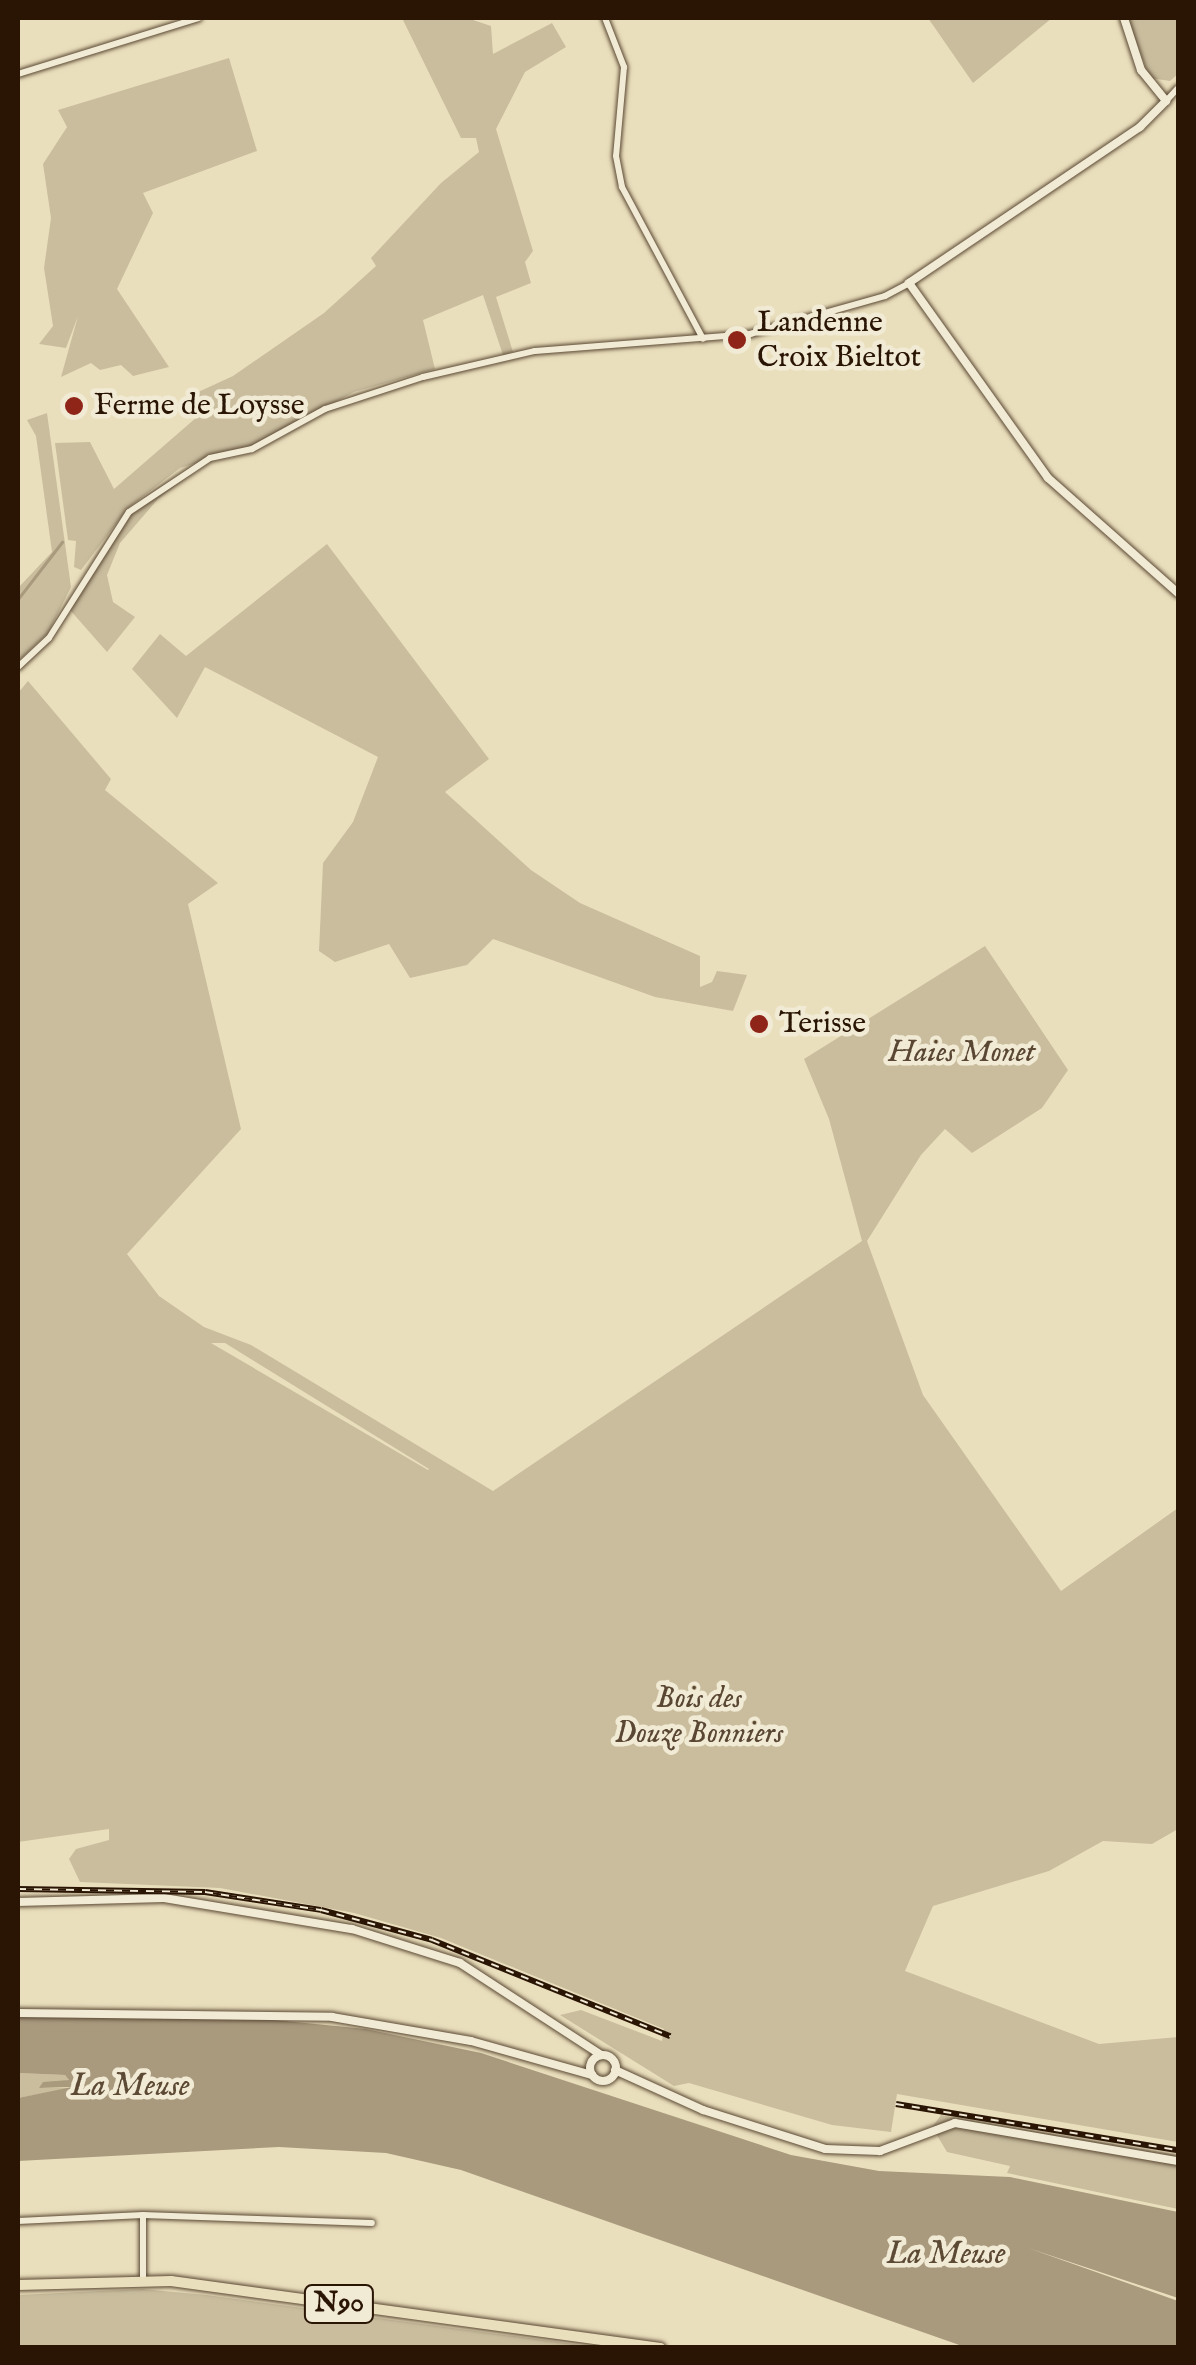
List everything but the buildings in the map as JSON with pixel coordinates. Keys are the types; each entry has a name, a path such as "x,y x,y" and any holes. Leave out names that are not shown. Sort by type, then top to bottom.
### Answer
{"main road":[{"name":"N90","path":"18,2285 142,2278 660,2348"}],"street":[{"path":"18,74 198,18"},
{"path":"605,18 624,67 616,156 622,187 702,339"},
{"path":"1124,18 1145,78 1166,101"},
{"path":"18,667 49,638 67,601 129,512 210,458 252,449 324,409 535,350 750,334 885,296 1140,127 1178,88"},
{"path":"909,283 1048,478 1178,592"},
{"path":"18,1902 164,1898 352,1929 460,1963 601,2055 616,2070 703,2110 838,2151 880,2151 955,2123 1178,2161"},
{"path":"18,2013 332,2017 471,2041 608,2080 616,2070"},
{"path":"592,2075 591,2063 601,2055"},
{"path":"18,2221 143,2215 372,2223"},
{"path":"142,2278 143,2215"}],"green space":[{"path":"402,18 467,18 491,26 493,54 552,23 566,47 525,72 496,129 533,251 525,262 531,283 496,297 513,352 503,355 483,295 423,320 435,369 354,392 251,447 180,468 128,508 81,570 74,567 76,541 68,540 55,443 90,442 114,489 205,410 196,393 233,376 324,313 376,266 371,258 441,183 479,152 476,138 461,138"},
{"path":"928,18 1052,18 973,83"},
{"path":"1127,18 1178,18 1178,74 1170,81 1150,78"},
{"path":"229,58 257,151 143,193 153,213 117,289 169,367 133,376 121,365 100,370 91,363 61,377 78,316 66,348 39,344 53,326 44,268 51,218 43,164 67,127 58,110"},
{"path":"47,413 71,587 48,633 18,661 18,588 52,552 36,436 27,420"},
{"path":"200,467 158,499 120,543 107,575 113,602 135,617 107,652 70,610 133,512"},
{"path":"327,544 489,759 445,792 531,870 580,903 700,956 700,987 712,982 717,971 747,975 733,1011 655,997 493,939 467,965 410,978 389,944 335,962 319,951 323,863 353,822 378,757 205,667 177,718 132,669 160,634 186,656"},
{"name":"Bois des Douze Bonniers","path":"28,681 111,779 105,790 218,883 188,904 241,1129 127,1254 159,1296 204,1327 251,1345 493,1491 862,1241 829,1119 804,1059 985,946 1068,1070 1042,1108 972,1153 945,1129 921,1155 867,1241 923,1395 1061,1591 1178,1508 1178,1829 1152,1844 1103,1841 1049,1871 933,1906 905,1971 1099,2044 1178,2037 1178,2142 897,2094 891,2132 832,2125 689,2083 674,2086 560,2015 581,2010 662,2041 664,2029 441,1938 354,1913 220,1888 80,1882 69,1859 76,1849 109,1840 109,1829 18,1842 18,693","holes":["211,1343 225,1343 429,1469"]},
{"path":"18,2073 65,2075 69,2080 39,2088 72,2088 18,2098"},
{"path":"941,2115 1178,2155 1178,2209 1007,2173 1010,2166 947,2152 932,2127"},
{"path":"142,2289 595,2347 18,2347 18,2295"}],"water":[{"name":"La Meuse","path":"18,2017 255,2018 366,2029 481,2053 791,2155 879,2171 1010,2177 1178,2212 1178,2298 1028,2248 1178,2301 1178,2347 965,2347 461,2170 386,2153 279,2147 18,2161 18,2098 72,2087 39,2088 43,2082 69,2080 65,2075 18,2073"}],"waterway":[{"path":"18,599 62,542"}],"railway":[{"path":"18,1889 205,1892 321,1910 432,1940 670,2036"},
{"path":"896,2104 1178,2150"}],"place":[{"name":"Landenne Croix Bieltot","path":"737,340"},
{"name":"Ferme de Loysse","path":"74,406"},
{"name":"Terisse","path":"759,1024"}],"park label":[{"name":"Haies Monet","path":"962,1053"}]}
